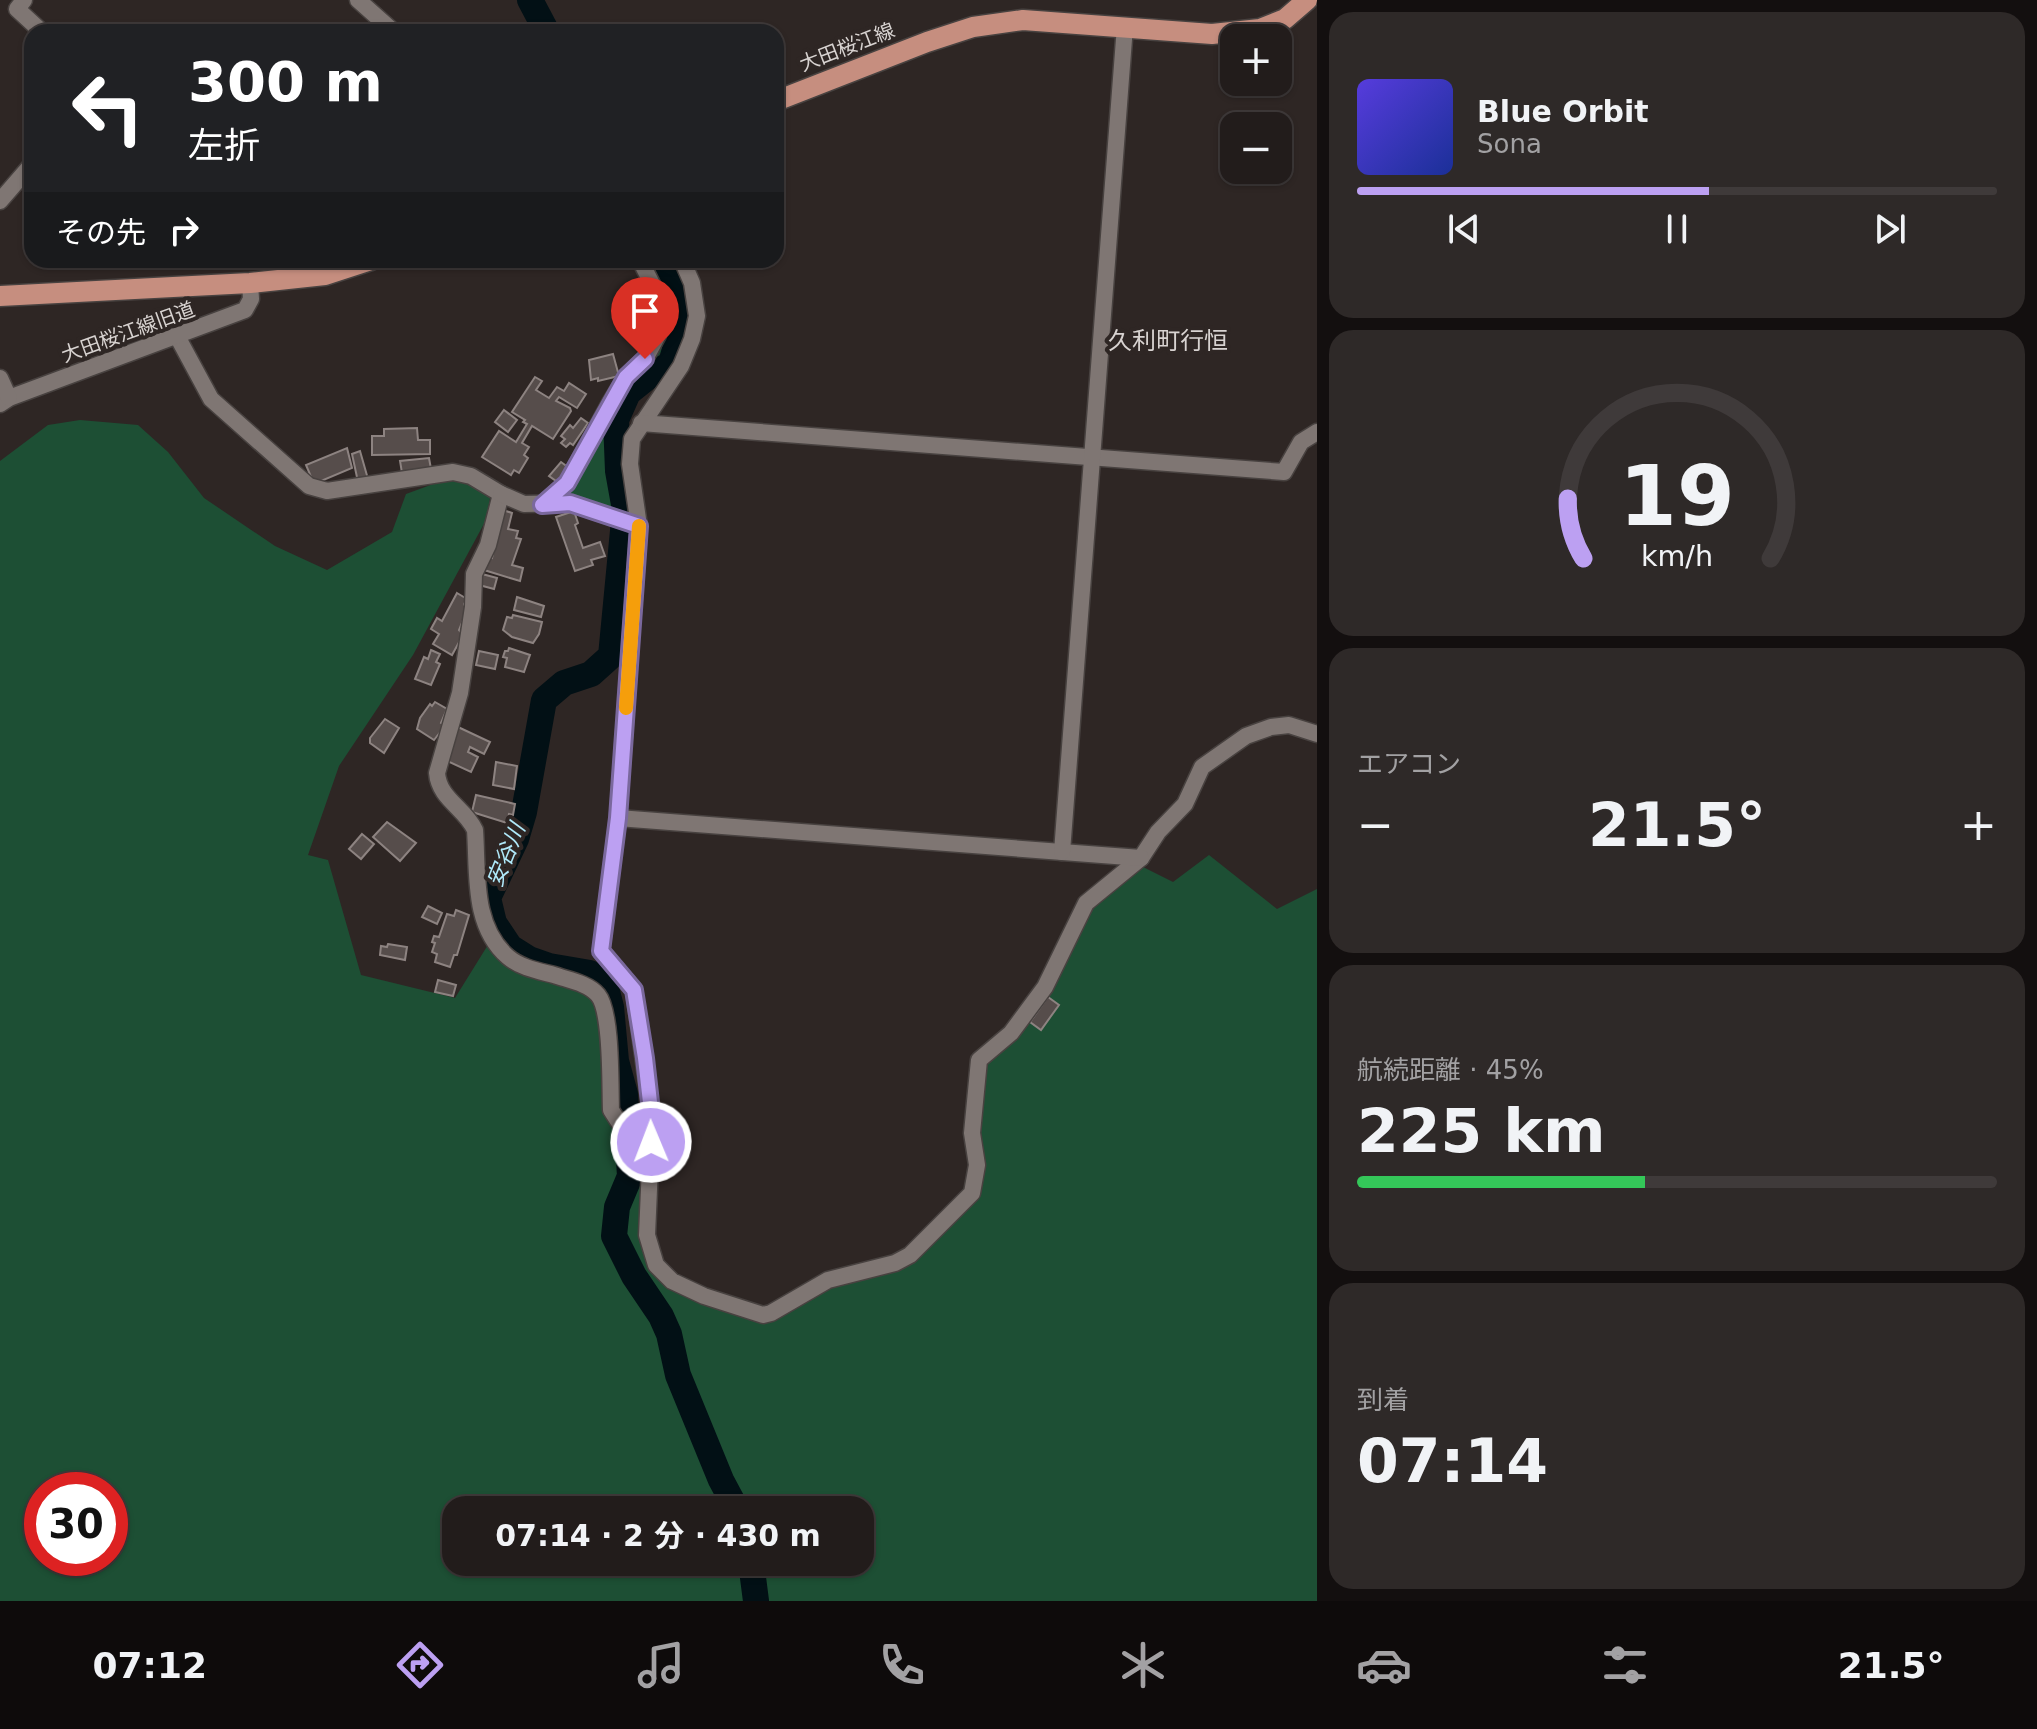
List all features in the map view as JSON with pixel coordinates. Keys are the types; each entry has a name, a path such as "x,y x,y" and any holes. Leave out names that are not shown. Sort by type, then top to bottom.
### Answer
{"main road":[{"name":"大田桜江線","path":"784,98 973,27 1023,20 1212,34 1260,29 1310,4"},
{"path":"0,296 250,283 325,275 346,268"}],"street":[{"path":"24,0 17,9 33,24"},
{"path":"358,0 385,24"},
{"path":"1062,852 1125,26"},
{"path":"0,201 24,173"},
{"path":"542,505 567,483 610,403 626,377 645,359 658,335 660,312 655,290 644,268"},
{"path":"685,268 692,283 697,316 692,339 681,366 632,439 630,464 637,525 618,818 601,951 634,990 645,1058 647,1235 656,1265 672,1281 704,1296 763,1315 828,1280 895,1263 910,1255 972,1193 977,1165 972,1133 979,1060 1011,1033 1045,987 1086,903 1141,858 1158,832 1185,804 1202,767 1224,750 1246,736 1271,727 1289,725 1317,734"},
{"name":"大田桜江線旧道","path":"5,401 245,310 251,299 250,283"},
{"path":"177,336 211,399 309,486 327,491 453,472 471,476 524,504 570,503 637,525"},
{"path":"0,378 5,401"},
{"path":"641,423 1284,472 1301,442 1317,432"},
{"path":"501,494 488,545 474,574 473,607 462,678 437,773 438,783 449,800 471,821 475,830 481,915 492,937 508,957 522,966 581,984 600,996 607,1021 611,1110 618,1121 648,1120"},
{"path":"618,818 1141,858"}],"green space":[{"path":"645,268 657,268 668,287 671,315 669,335 646,373 630,385 612,417 612,459 618,517 562,496 626,382 659,343"},
{"path":"80,420 138,425 168,452 204,498 275,546 327,570 392,532 406,494 455,476 491,493 486,520 413,655 339,766 308,855 328,860 361,975 455,998 491,940 504,958 584,988 600,1003 608,1109 646,1125 655,1271 762,1318 829,1284 895,1267 976,1191 981,1063 1012,1037 1092,902 1141,866 1173,882 1209,855 1277,909 1317,889 1317,1601 0,1601 0,461 48,425"}],"building":[{"path":"613,354 619,376 591,380 589,360"},
{"path":"535,377 542,381 536,390 549,398 557,387 564,391 569,383 586,394 577,408 559,397 556,401 571,411 553,439 532,426 522,443 529,447 524,455 528,458 519,473 514,470 511,475 482,457 499,431 516,442 527,424 512,412"},
{"path":"504,410 517,420 508,432 495,422"},
{"path":"581,418 588,423 573,445 570,443 566,447 561,443 565,439 561,436"},
{"path":"417,428 418,440 430,440 430,454 372,455 372,436 384,436 384,429"},
{"path":"347,448 352,468 314,484 306,465"},
{"path":"360,451 368,479 358,482 352,454"},
{"path":"429,458 431,469 402,473 400,461"},
{"path":"561,462 569,468 559,483 549,476"},
{"path":"503,510 512,513 508,529 518,531 516,538 521,539 512,565 523,568 520,581 484,570 488,557 492,558"},
{"path":"574,511 583,548 600,542 605,556 591,560 593,565 575,571 556,517"},
{"path":"482,574 497,578 494,589 479,585"},
{"path":"457,593 467,599 464,604 467,610 459,630 463,635 452,655 433,644 439,634 431,629 437,618 442,621"},
{"path":"517,597 544,606 541,617 514,610"},
{"path":"513,615 542,622 533,643 512,637 503,630 507,617 512,618"},
{"path":"509,648 530,655 524,672 505,667 507,658 503,657"},
{"path":"431,650 440,654 436,662 440,664 431,685 415,679 424,657 428,659"},
{"path":"479,651 498,655 495,669 476,665"},
{"path":"435,702 447,709 441,723 445,726 434,740 417,729 420,718"},
{"path":"385,719 399,728 384,753 370,743 370,738"},
{"path":"458,727 490,742 484,754 470,747 468,752 478,757 471,772 443,759"},
{"path":"496,762 517,766 514,789 493,785"},
{"path":"476,795 515,804 513,815 509,814 507,823 472,812"},
{"path":"387,822 416,843 400,861 373,837"},
{"path":"362,834 374,844 361,859 349,849"},
{"path":"428,906 442,913 437,924 422,917"},
{"path":"456,910 469,915 457,955 454,955 450,967 435,962 437,954 432,952 435,943 432,942 434,936 439,937 447,914 454,916"},
{"path":"388,944 407,947 405,960 380,955 381,946 387,947"},
{"path":"438,980 456,985 453,996 435,992"},
{"path":"1048,997 1059,1005 1041,1030 1030,1022"}],"waterway":[{"name":"安谷川","path":"530,0 543,24"},
{"name":"安谷川","path":"669,268 679,311 671,364 628,393 616,420 618,471 625,510 611,656 591,674 564,683 544,700 524,812 516,839 488,898 494,923 510,947 529,959 549,966 590,973 606,988 616,1061 625,1094 630,1176 617,1207 614,1236 669,1334 678,1375 730,1496"},
{"name":"安谷川","path":"753,1576 756,1601"}],"slow traffic":[{"path":"626,708 639,526"}],"district":[{"name":"久利町行恒","path":"1168,341"}],"route":[{"path":"645,359 626,377 567,483 542,505 570,503 639,526 618,818 601,951 634,990 652,1120 651,1142"}]}
